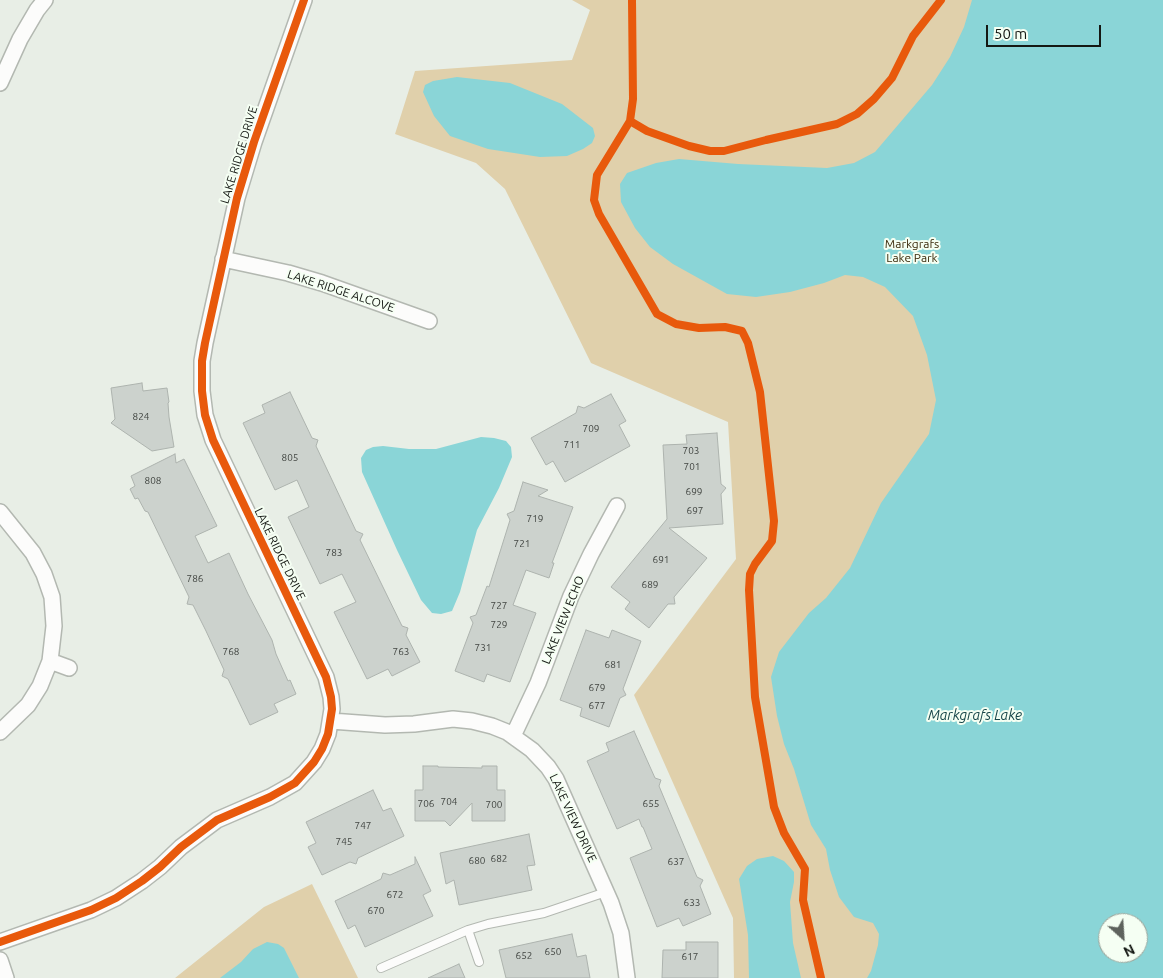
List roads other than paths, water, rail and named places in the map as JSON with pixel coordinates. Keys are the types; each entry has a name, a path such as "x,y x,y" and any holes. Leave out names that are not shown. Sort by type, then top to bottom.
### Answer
{"street":[{"path":"0,83 20,40 45,0"},
{"name":"LAKE RIDGE DRIVE","path":"0,942 69,919 116,898 142,881 181,847 218,820 288,788 314,762 322,749 331,721 331,697 326,677 217,449 205,415 202,391 202,361 237,198 254,142 304,0"},
{"name":"LAKE RIDGE ALCOVE","path":"223,259 288,273 322,283 429,321"},
{"name":"LAKE VIEW ECHO","path":"513,736 538,683 571,596 617,506"},
{"path":"0,512 33,553 44,574 52,597 54,626 50,661 40,686 28,705 0,732"},
{"path":"50,661 69,668"},
{"name":"LAKE VIEW DRIVE","path":"331,721 385,725 459,719 485,723 513,736 538,755 556,779 606,892 619,927 627,978"},
{"path":"0,960 6,978"}],"lane":[{"path":"381,968 468,930 544,913 606,892"},
{"path":"468,930 479,962"}],"water":[{"name":"Markgrafs Lake","path":"972,0 1163,0 1163,978 867,978 871,971 879,934 873,923 854,917 839,897 830,870 826,849 811,825 794,769 784,744 777,716 771,677 779,652 809,613 826,598 850,568 881,503 929,434 936,400 927,355 913,316 885,287 863,277 845,275 790,292 756,297 727,294 673,264 650,247 635,228 621,202 620,184 627,173 656,163 679,159 827,168 854,163 875,152 932,85 950,57 964,27"},
{"path":"457,77 510,83 562,104 593,128 595,136 592,143 567,156 540,157 488,149 450,136 434,116 423,92 425,85 433,81"},
{"path":"481,437 506,441 511,447 512,457 499,488 477,530 460,592 452,611 441,614 432,613 421,600 397,550 362,472 361,458 366,450 373,447 436,449"},
{"path":"773,856 784,861 794,872 790,902 793,943 801,978 749,978 748,935 739,879 747,866 757,859"},
{"path":"267,942 278,944 284,948 299,978 220,978 241,962 253,949"}],"park label":[{"name":"Markgrafs Lake Park","path":"912,251"}]}
